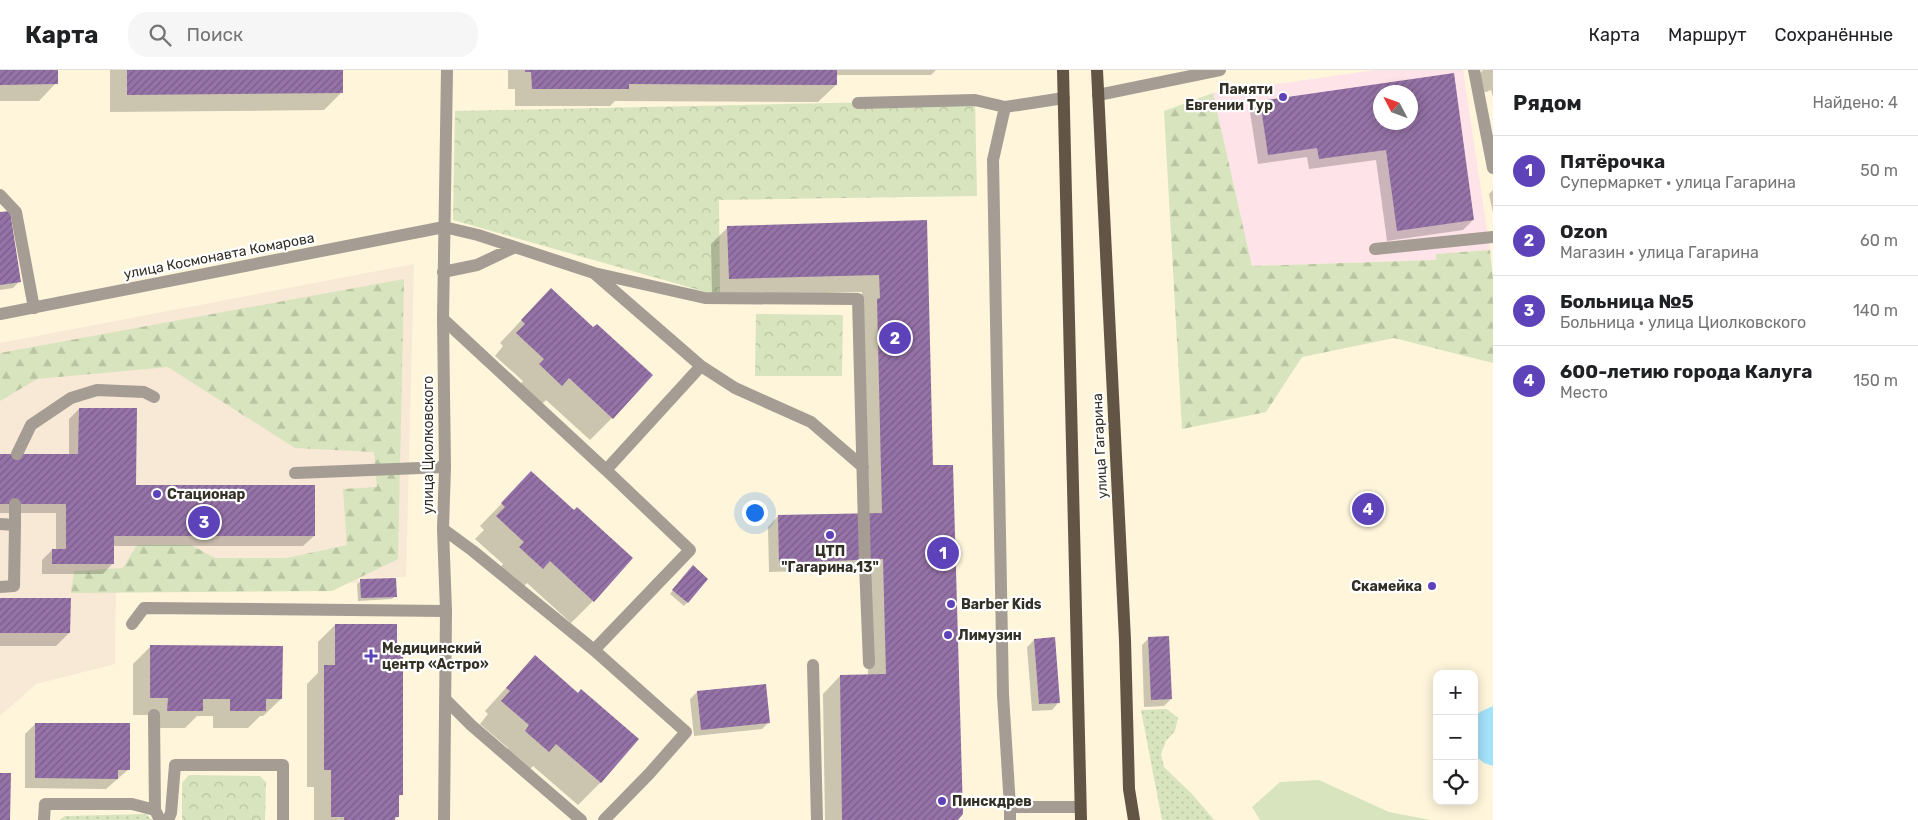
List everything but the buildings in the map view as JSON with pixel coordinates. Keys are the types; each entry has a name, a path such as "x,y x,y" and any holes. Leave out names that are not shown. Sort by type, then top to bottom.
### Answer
{"main road":[{"name":"улица Гагарина","path":"1063,70 1081,820"},
{"name":"улица Гагарина","path":"1097,70 1125,640 1129,789 1134,820"}],"street":[{"name":"улица Циолковского","path":"444,820 446,611 443,272 447,70"},
{"path":"1098,95 1220,70"},
{"path":"1474,70 1493,168"},
{"path":"858,103 975,100 1005,107 1064,98"},
{"path":"1005,107 993,160 1003,695 1010,820"},
{"path":"0,195 16,212 34,308"},
{"path":"444,227 478,235 594,273 705,298 858,298 869,663"},
{"name":"улица Космонавта Комарова","path":"0,314 444,227"},
{"path":"1375,249 1493,237"},
{"path":"443,272 477,265 513,248"},
{"path":"594,273 701,366 736,388 810,422 862,467"},
{"path":"443,319 690,550 594,650"},
{"path":"606,470 701,366"},
{"path":"17,454 31,425 71,398 97,390 144,392 154,398"},
{"path":"296,473 445,467"},
{"path":"0,587 14,586 15,504"},
{"path":"0,524 15,525"},
{"path":"444,529 594,650 686,732 649,774 604,820"},
{"path":"132,624 144,608 446,611"},
{"path":"813,665 817,820"},
{"path":"446,700 471,725 581,820"},
{"path":"44,820 45,804 132,804 157,815 154,715"},
{"path":"168,820 171,813 175,765 283,765 283,820"},
{"path":"1010,807 1080,807"}],"shaded area":[{"path":"1376,70 1463,70 1490,250 1436,254 1437,260 1252,266 1213,93"},
{"path":"414,264 406,577 359,578 359,583 116,585 115,664 36,684 0,716 0,343"}],"green space":[{"path":"1213,93 1252,266 1436,260 1436,254 1490,250 1493,279 1493,363 1394,338 1302,357 1266,412 1182,429 1164,111"},
{"path":"975,100 977,196 719,200 720,296 453,220 455,111"},
{"path":"404,279 398,559 332,591 71,593 74,571 123,568 137,545 191,545 215,558 287,558 347,545 343,489 377,487 374,452 295,448 168,367 37,379 0,401 0,353"},
{"path":"756,314 843,315 842,376 755,376"},
{"path":"1167,709 1178,718 1175,731 1166,741 1161,754 1164,767 1193,795 1214,820 1162,820 1141,710"},
{"path":"189,775 260,776 266,782 265,820 182,820 182,783"},
{"path":"1319,780 1389,812 1431,820 1260,820 1252,807 1280,782"},
{"path":"146,814 152,820 59,820 65,816"}],"water":[{"path":"1493,706 1493,766 1478,758 1478,714"}],"place":[{"name":"Памяти Евгении Тур","path":"1283,97"},
{"name":"Ozon","path":"895,338"},
{"name":"Стационар","path":"157,494"},
{"name":"600-летию города Калуга","path":"1368,509"},
{"name":"Больница №5","path":"204,522"},
{"name":"ЦТП \"Гагарина,13\"","path":"830,535"},
{"name":"Пятёрочка","path":"943,553"},
{"name":"Скамейка","path":"1432,586"},
{"name":"Barber Kids","path":"951,604"},
{"name":"Лимузин","path":"948,635"},
{"name":"Медицинский центр «Астро»","path":"371,656"},
{"name":"Пинскдрев","path":"942,801"}]}
